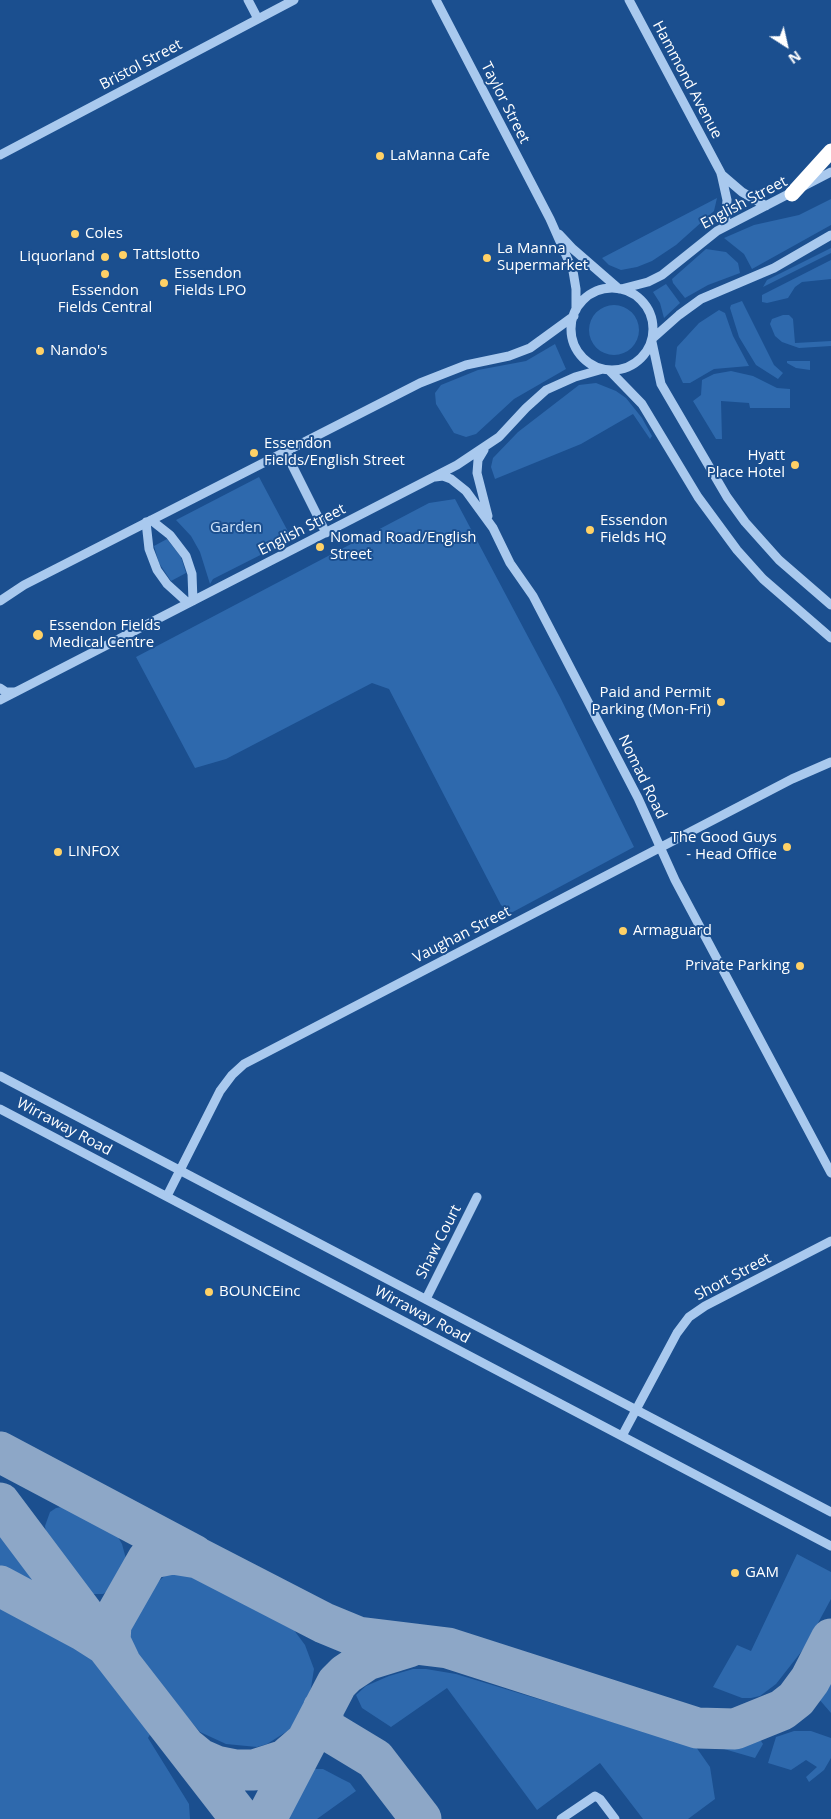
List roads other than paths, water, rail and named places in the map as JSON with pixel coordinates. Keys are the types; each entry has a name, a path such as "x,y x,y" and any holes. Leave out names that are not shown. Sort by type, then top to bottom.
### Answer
{"highway":[{"path":"792,194 831,151"}],"street":[{"path":"248,0 258,19"},
{"name":"Bristol Street","path":"0,155 294,0"},
{"name":"Taylor Street","path":"436,0 550,219 573,271 576,289 575,313"},
{"name":"Hammond Avenue","path":"629,0 721,173 727,200 724,226"},
{"name":"English Street","path":"620,289 648,282 662,275 702,241 724,226 792,194 831,172"},
{"name":"Hammond Avenue","path":"721,173 742,192 766,206"},
{"name":"Taylor Street","path":"550,219 573,249 620,289"},
{"path":"606,370 623,369 635,364 646,354 652,340 679,315 701,299 774,268 831,235"},
{"path":"0,600 24,585 420,383 452,369 509,356 530,348 575,313 584,300 594,292 606,289 620,289 636,295 647,307 653,323 652,340 661,384 732,504 779,560 831,605"},
{"path":"575,313 572,334 575,346 586,361 606,370 642,404 698,497 737,550 763,579 831,638"},
{"name":"English Street","path":"0,700 435,477 485,448 546,390 575,376 606,370"},
{"name":"Nomad Road","path":"485,448 478,460 477,473 492,528"},
{"path":"286,453 326,533"},
{"name":"Nomad Road","path":"435,477 446,477 460,484 492,528 510,563 533,596 642,806 659,848 831,1173"},
{"path":"149,521 149,549 157,570 167,584 190,602"},
{"path":"149,521 174,539 186,556 192,574 190,602"},
{"path":"0,688 6,692 15,692"},
{"name":"Vaughan Street","path":"167,1196 220,1091 232,1075 244,1064 792,779 831,762"},
{"name":"Wirraway Road","path":"0,1076 831,1512"},
{"name":"Wirraway Road","path":"0,1109 831,1546"},
{"name":"Shaw Court","path":"426,1299 477,1196"},
{"name":"Short Street","path":"622,1436 677,1333 689,1317 705,1306 831,1241"},
{"path":"561,1819 595,1796 600,1799 615,1819"}],"place":[{"name":"LaManna Cafe","path":"380,156"},
{"name":"Coles","path":"75,234"},
{"name":"Tattslotto","path":"123,255"},
{"name":"Liquorland","path":"105,257"},
{"name":"La Manna Supermarket","path":"487,258"},
{"name":"Essendon Fields Central","path":"105,274"},
{"name":"Essendon Fields LPO","path":"164,283"},
{"name":"Nando's","path":"40,351"},
{"name":"Essendon Fields/English Street","path":"254,453"},
{"name":"Hyatt Place Hotel","path":"795,465"},
{"name":"Essendon Fields HQ","path":"590,530"},
{"name":"Nomad Road/English Street","path":"320,547"},
{"name":"Essendon Fields Medical Centre","path":"38,635"},
{"name":"Paid and Permit Parking (Mon-Fri)","path":"721,702"},
{"name":"The Good Guys - Head Office","path":"787,847"},
{"name":"LINFOX","path":"58,852"},
{"name":"Armaguard","path":"623,931"},
{"name":"Private Parking","path":"800,966"},
{"name":"BOUNCEinc","path":"209,1292"},
{"name":"GAM","path":"735,1573"}],"park label":[{"name":"Garden","path":"236,528"}]}
